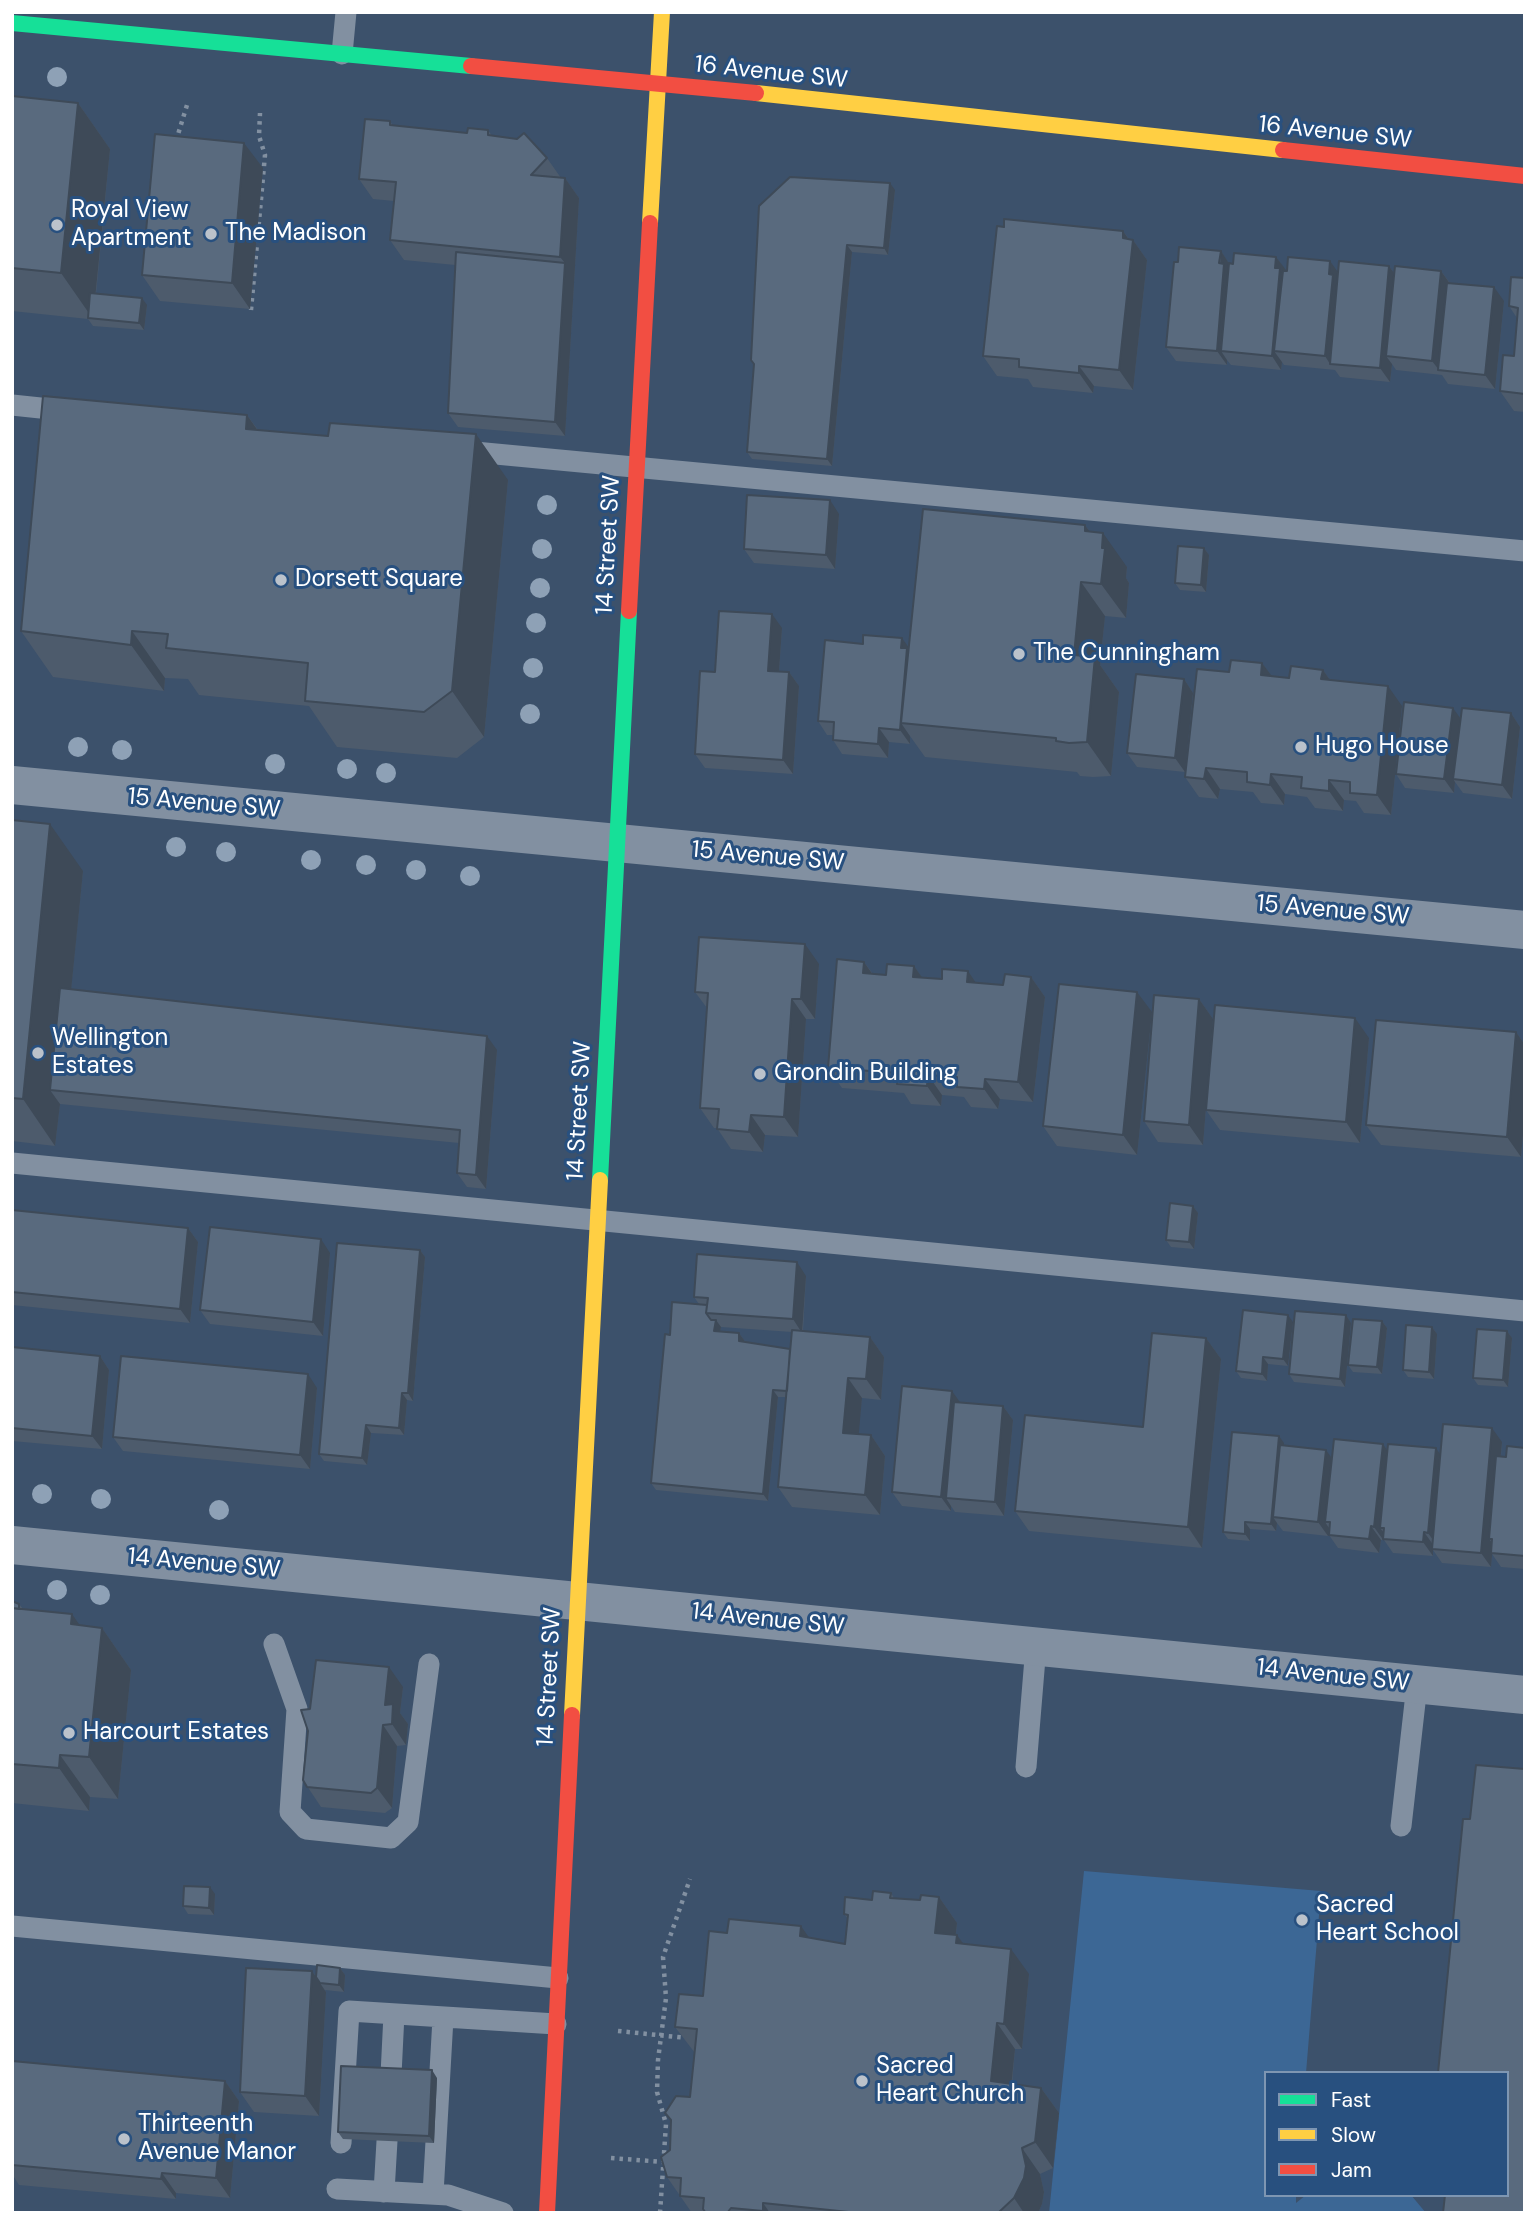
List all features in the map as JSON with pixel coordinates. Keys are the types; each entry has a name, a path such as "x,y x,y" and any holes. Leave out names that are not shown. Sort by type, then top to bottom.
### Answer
{"main road":[{"name":"14 Street SW","path":"547,2213 636,467 662,12"},
{"name":"16 Avenue SW","path":"12,23 658,83 1525,176"}],"street":[{"name":"15 Avenue SW","path":"12,785 1525,930"},
{"name":"14 Avenue SW","path":"12,1545 1525,1695"}],"lane":[{"path":"342,54 346,12"},
{"path":"12,405 95,414"},
{"path":"441,448 1525,551"},
{"path":"12,1163 1525,1311"},
{"path":"274,1644 297,1709 290,1812 306,1829 391,1838 408,1822 429,1664"},
{"path":"1026,1767 1036,1646"},
{"path":"1401,1826 1417,1685"},
{"path":"12,1926 558,1978"},
{"path":"341,2143 349,2011 556,2024"},
{"path":"391,2075 394,2014"},
{"path":"433,2194 443,2018"},
{"path":"384,2192 387,2141"},
{"path":"337,2189 448,2195 503,2213"}],"path":[{"path":"174,147 187,105"},
{"path":"251,310 265,155 259,136 260,113"},
{"path":"660,2213 666,2115 657,2092 666,1998 663,1957 690,1880"},
{"path":"618,2032 688,2038"},
{"path":"611,2158 673,2163"}],"shaded area":[{"path":"1084,1871 1321,1891 1306,2071 1264,2071 1264,2197 1296,2197 1296,2203 1304,2197 1413,2197 1426,2213 1049,2213"}],"building":[{"path":"12,96 78,103 61,273 12,268"},
{"path":"365,119 390,121 390,125 467,133 468,128 488,130 488,135 517,139 524,133 547,158 531,175 565,178 560,257 390,240 396,182 359,179"},
{"name":"The Madison","path":"155,134 244,143 232,283 142,275"},
{"path":"790,177 890,183 884,248 847,245 827,459 747,452 754,364 751,360 759,206"},
{"path":"1004,219 1123,231 1123,238 1133,240 1119,370 1079,366 1079,373 1019,367 1019,359 983,356 997,226 1004,227"},
{"path":"1179,247 1221,251 1219,263 1224,264 1217,351 1166,347 1174,262 1178,262"},
{"path":"456,252 565,263 555,422 448,413"},
{"path":"1234,253 1276,257 1275,268 1280,268 1272,356 1221,351 1229,263 1233,264"},
{"path":"1288,257 1330,261 1329,274 1333,275 1325,356 1274,351 1283,271 1287,271"},
{"path":"1339,261 1389,266 1380,368 1330,364"},
{"path":"1395,266 1441,271 1432,361 1386,356"},
{"path":"1511,277 1525,278 1525,394 1500,391 1503,355 1514,356 1518,308 1509,306"},
{"path":"1447,283 1494,287 1485,375 1438,370"},
{"path":"90,293 142,298 139,323 88,318"},
{"name":"Dorsett Square","path":"43,396 247,415 246,429 328,436 330,423 476,434 452,691 424,712 305,701 308,663 166,648 168,634 132,631 131,645 21,631"},
{"path":"747,495 830,500 826,555 744,549"},
{"name":"The Cunningham","path":"923,509 1085,525 1085,531 1103,533 1102,548 1105,548 1101,584 1081,582 1074,655 1095,657 1087,742 1069,743 1056,741 1056,738 901,723"},
{"path":"1178,546 1204,548 1201,585 1175,583"},
{"path":"719,611 772,614 768,671 789,672 783,760 695,754 700,671 715,672"},
{"path":"863,635 902,638 901,648 907,648 900,730 879,728 878,744 833,740 834,722 818,721 825,640 863,644"},
{"name":"Hugo House","path":"1231,660 1262,663 1261,675 1289,678 1291,666 1323,670 1321,679 1388,686 1377,795 1350,793 1350,782 1329,780 1329,791 1301,788 1302,777 1271,774 1270,785 1247,782 1247,772 1206,768 1204,779 1185,777 1197,669 1229,672"},
{"path":"1136,674 1184,679 1175,758 1127,753"},
{"path":"1404,702 1453,708 1444,779 1396,774"},
{"path":"1462,708 1511,713 1502,785 1453,779"},
{"path":"12,820 50,824 23,1099 12,1098"},
{"name":"Grondin Building","path":"699,937 805,944 801,999 792,999 784,1117 751,1115 749,1132 717,1129 719,1109 700,1108 708,993 695,992"},
{"path":"837,959 864,962 863,973 886,975 887,964 914,966 913,977 942,979 942,969 968,971 967,982 1003,985 1005,974 1031,977 1018,1082 985,1079 984,1089 957,1087 957,1077 928,1075 927,1086 897,1084 899,1073 828,1068"},
{"path":"1059,984 1137,992 1123,1135 1043,1126"},
{"path":"60,988 487,1036 476,1175 457,1173 460,1130 50,1090"},
{"path":"1154,995 1199,999 1189,1125 1144,1121"},
{"path":"1215,1005 1355,1018 1346,1122 1206,1110"},
{"path":"1376,1020 1516,1032 1507,1137 1366,1125"},
{"path":"1170,1203 1193,1206 1189,1242 1166,1240"},
{"path":"12,1210 188,1228 180,1309 12,1292"},
{"path":"210,1227 321,1239 313,1322 200,1310"},
{"path":"337,1243 420,1250 408,1393 402,1393 399,1428 366,1425 362,1458 319,1454"},
{"path":"697,1254 797,1262 793,1319 706,1313 708,1298 694,1297"},
{"path":"672,1302 707,1305 706,1313 711,1320 716,1320 714,1331 739,1333 739,1341 790,1349 787,1391 773,1390 763,1494 651,1483 665,1334 670,1335"},
{"path":"1243,1310 1288,1315 1283,1359 1263,1357 1262,1374 1236,1371"},
{"path":"1295,1311 1346,1315 1340,1379 1289,1374"},
{"path":"1353,1319 1382,1321 1377,1367 1348,1365"},
{"path":"1406,1325 1432,1327 1429,1372 1403,1370"},
{"path":"1477,1329 1507,1331 1503,1380 1473,1378"},
{"path":"792,1330 870,1337 866,1379 848,1378 843,1433 871,1435 865,1495 778,1487"},
{"path":"1152,1333 1206,1338 1188,1527 1015,1511 1025,1415 1143,1427"},
{"path":"12,1347 100,1356 92,1436 12,1428"},
{"path":"121,1356 308,1374 300,1455 113,1437"},
{"path":"902,1386 952,1391 941,1497 892,1492"},
{"path":"954,1402 1003,1406 995,1502 946,1498"},
{"path":"1443,1424 1492,1428 1481,1553 1432,1549"},
{"path":"1232,1432 1279,1436 1271,1524 1245,1522 1245,1534 1223,1532"},
{"path":"1334,1439 1383,1444 1374,1527 1371,1526 1369,1539 1329,1535 1330,1522 1325,1522"},
{"path":"1388,1444 1436,1448 1428,1533 1424,1532 1423,1542 1383,1539 1384,1528 1380,1528"},
{"path":"1280,1445 1326,1450 1318,1522 1273,1517"},
{"path":"1507,1446 1525,1448 1525,1556 1491,1553 1492,1539 1489,1539 1496,1456 1506,1457"},
{"path":"12,1601 19,1604 19,1609 12,1608"},
{"path":"12,1608 72,1614 71,1624 102,1628 89,1757 60,1755 59,1768 12,1764"},
{"path":"316,1660 389,1667 385,1705 393,1704 392,1724 383,1725 377,1788 371,1793 307,1787 303,1780 308,1731 301,1710 310,1709"},
{"path":"1476,1765 1525,1769 1525,2213 1443,2213 1445,2197 1509,2197 1509,2071 1438,2071 1463,1819 1470,1819"},
{"path":"184,1886 210,1887 209,1908 183,1906"},
{"name":"Sacred Heart Church","path":"873,1891 891,1893 890,1898 920,1900 921,1895 939,1897 935,1933 957,1935 956,1943 1011,1949 1004,2024 997,2023 991,2081 1041,2088 1035,2142 1022,2148 1026,2166 1024,2178 1014,2198 998,2213 858,2213 763,2203 763,2211 731,2208 727,2213 706,2213 703,2209 704,2198 680,2196 681,2178 667,2177 661,2157 670,2150 671,2120 665,2113 676,2096 690,2097 697,2029 675,2027 679,1994 703,1996 709,1931 727,1933 729,1919 801,1926 800,1936 845,1944 848,1915 844,1914 845,1897 872,1900"},
{"path":"317,1965 340,1968 339,1985 320,1983 316,1977"},
{"path":"246,1968 312,1971 305,2096 240,2092"},
{"name":"Thirteenth Avenue Manor","path":"12,2061 225,2081 216,2178 162,2173 161,2179 12,2165"},
{"path":"341,2066 432,2070 429,2136 338,2132"}],"traffic: fast":[{"path":"12,23 471,66"},
{"path":"600,1180 629,611"}],"traffic: slow":[{"path":"650,223 662,12"},
{"path":"756,93 1283,150"},
{"path":"572,1715 600,1180"}],"traffic: jam":[{"path":"471,66 756,93"},
{"path":"1283,150 1525,176"},
{"path":"629,611 650,223"},
{"path":"547,2213 572,1715"}],"place":[{"name":"Royal View Apartment","path":"57,225"},
{"name":"The Madison","path":"211,234"},
{"name":"Dorsett Square","path":"281,580"},
{"name":"The Cunningham","path":"1019,654"},
{"name":"Hugo House","path":"1301,747"},
{"name":"Wellington Estates","path":"38,1053"},
{"name":"Grondin Building","path":"760,1074"},
{"name":"Harcourt Estates","path":"69,1733"},
{"name":"Sacred Heart School","path":"1302,1920"},
{"name":"Sacred Heart Church","path":"862,2081"},
{"name":"Thirteenth Avenue Manor","path":"124,2139"}]}
